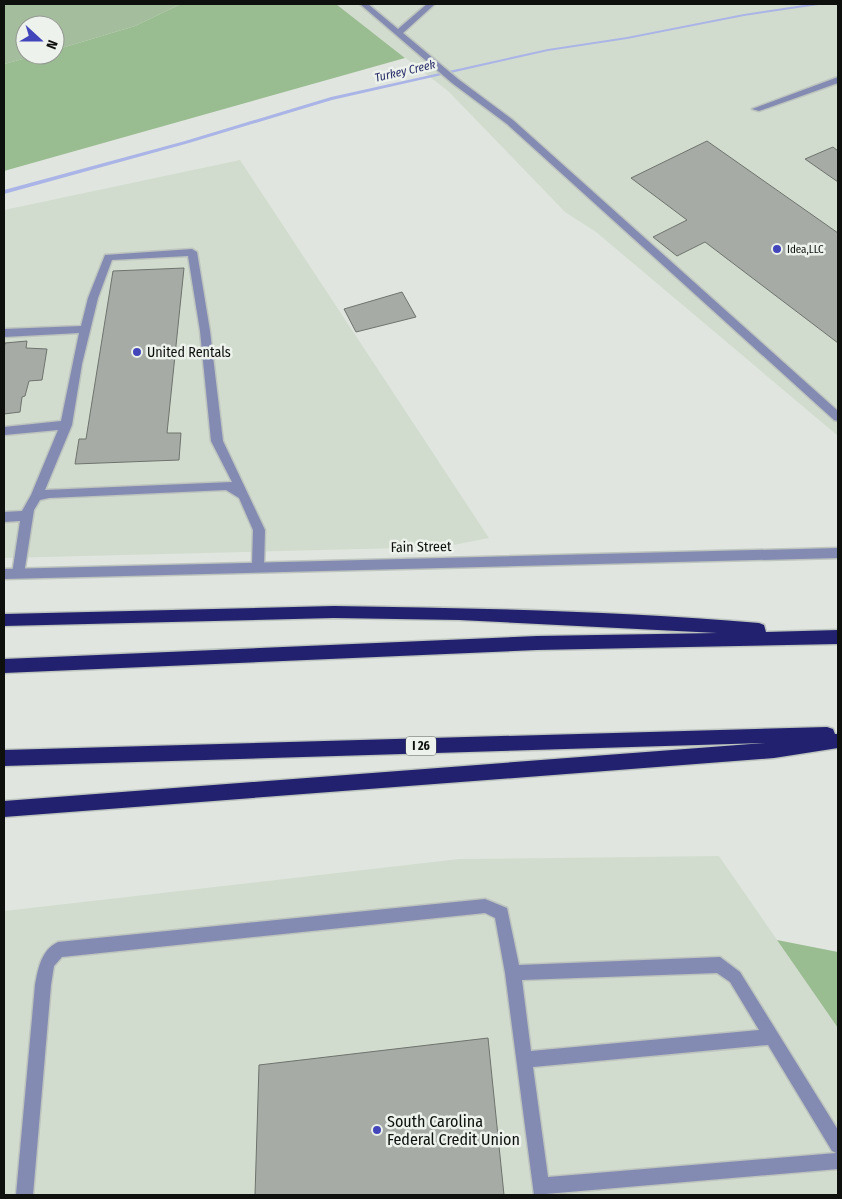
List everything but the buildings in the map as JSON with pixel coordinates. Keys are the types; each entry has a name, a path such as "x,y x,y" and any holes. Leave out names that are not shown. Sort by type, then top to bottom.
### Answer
{"highway":[{"path":"4,620 334,612 458,614 713,626 834,637"},
{"path":"4,666 537,644 834,637"},
{"name":"I 26","path":"4,758 838,734"},
{"path":"4,808 668,759 774,750 838,741"}],"street":[{"path":"364,4 455,81 510,122 838,418"},
{"path":"398,33 431,4"},
{"path":"756,110 838,80"},
{"path":"18,574 26,516 36,497 66,425 93,298 108,257 192,252 205,331 217,441 259,530 258,566"},
{"path":"4,333 85,330"},
{"path":"4,431 66,425"},
{"path":"36,497 49,492 228,485 244,495"},
{"path":"4,517 26,516"},
{"name":"Fain Street","path":"4,574 258,566 838,553"},
{"path":"24,1195 43,985 47,963 58,950 485,906 502,913 513,973 541,1191 838,1161"},
{"path":"513,973 720,966 735,978 838,1145"},
{"path":"525,1060 771,1037"}],"shaded area":[{"path":"336,4 838,4 838,436 596,232 565,212 448,91"},
{"path":"240,160 489,538 443,547 4,558 4,210"},
{"path":"719,856 838,1028 838,1195 4,1195 4,911 459,859"}],"green space":[{"path":"4,4 181,4 135,26 65,47 65,15 15,15 15,61 4,64"},
{"path":"181,4 336,4 405,58 4,171 4,64 15,61 15,65 65,65 65,47 135,26"},
{"path":"777,940 838,952 838,1028"}],"waterway":[{"name":"Turkey Creek","path":"4,192 187,142 331,99 548,50 627,38 744,15 818,4"}],"place":[{"name":"Idea,LLC","path":"777,249"},
{"name":"United Rentals","path":"137,352"},
{"name":"South Carolina Federal Credit Union","path":"377,1130"}]}
